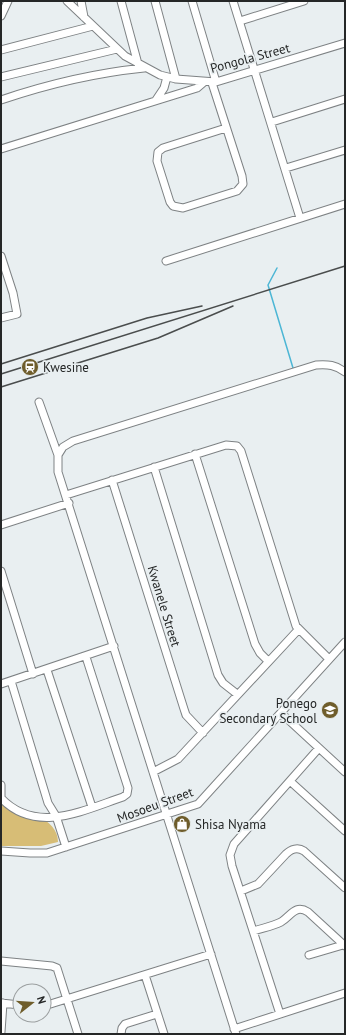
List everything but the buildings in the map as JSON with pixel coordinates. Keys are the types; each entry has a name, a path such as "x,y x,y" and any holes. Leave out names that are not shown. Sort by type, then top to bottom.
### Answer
{"street":[{"path":"1,16 8,1"},
{"name":"Pongola Street","path":"67,1 117,49 141,66 167,77 176,79 214,83 345,43"},
{"path":"81,1 84,16"},
{"path":"1,100 39,87 141,66 121,1"},
{"path":"155,1 176,79"},
{"path":"192,1 226,128 242,176 242,186 237,191 183,208 173,206 170,202 157,161 158,152 163,148 226,128"},
{"path":"233,1 254,72 272,122 300,218"},
{"path":"240,21 304,1"},
{"path":"1,50 93,26"},
{"path":"1,77 117,49"},
{"path":"156,100 164,88 167,77"},
{"path":"1,149 197,88 204,82"},
{"path":"272,122 345,99"},
{"path":"286,168 345,150"},
{"path":"166,261 345,204"},
{"path":"1,256 13,293 17,314 1,318"},
{"path":"58,456 63,447 73,441 316,365 328,364 337,366 345,372"},
{"path":"39,402 58,456 58,472 235,1031 280,1014 345,994"},
{"path":"66,495 230,444 239,448 298,630 329,659"},
{"path":"195,454 255,644 260,653 268,661"},
{"path":"154,467 218,675 224,683 237,694"},
{"name":"Kwanele Street","path":"112,480 186,715 203,732"},
{"path":"1,525 69,503"},
{"path":"1,571 33,674"},
{"path":"153,772 175,761 298,630"},
{"name":"Mosoeu Street","path":"1,851 39,854 167,815 200,802 345,642"},
{"path":"1,684 86,657 114,646"},
{"path":"1,785 1,797 8,804 29,816 40,818 56,816 64,817 123,797 128,790 86,657"},
{"path":"47,670 92,807"},
{"path":"11,681 48,803 56,816 66,847"},
{"path":"281,713 345,772"},
{"path":"280,1014 254,930 230,861 232,848 319,748"},
{"path":"291,782 345,831"},
{"path":"241,891 258,884 286,854 292,850 298,849 304,851 345,888"},
{"path":"254,930 280,922 294,911 301,909 308,912 344,945"},
{"path":"309,955 344,945"},
{"path":"52,1003 211,954"},
{"path":"1,961 56,967 68,998 78,1034"},
{"path":"145,975 164,1034"},
{"path":"1,1032 2,1003 12,1004"},
{"path":"122,1034 122,1028 125,1024 157,1014"}],"shaded area":[{"path":"1,803 28,811 45,820 52,826 57,834 58,842 41,846 1,846"}],"waterway":[{"path":"277,268 268,285 293,368"}],"railway":[{"path":"1,374 345,266"},
{"path":"1,364 147,318 202,306"},
{"path":"1,387 158,338 233,306"}],"place":[{"name":"Kwesine","path":"30,367"},
{"name":"Ponego Secondary School","path":"330,710"},
{"name":"Shisa Nyama","path":"182,824"}]}
